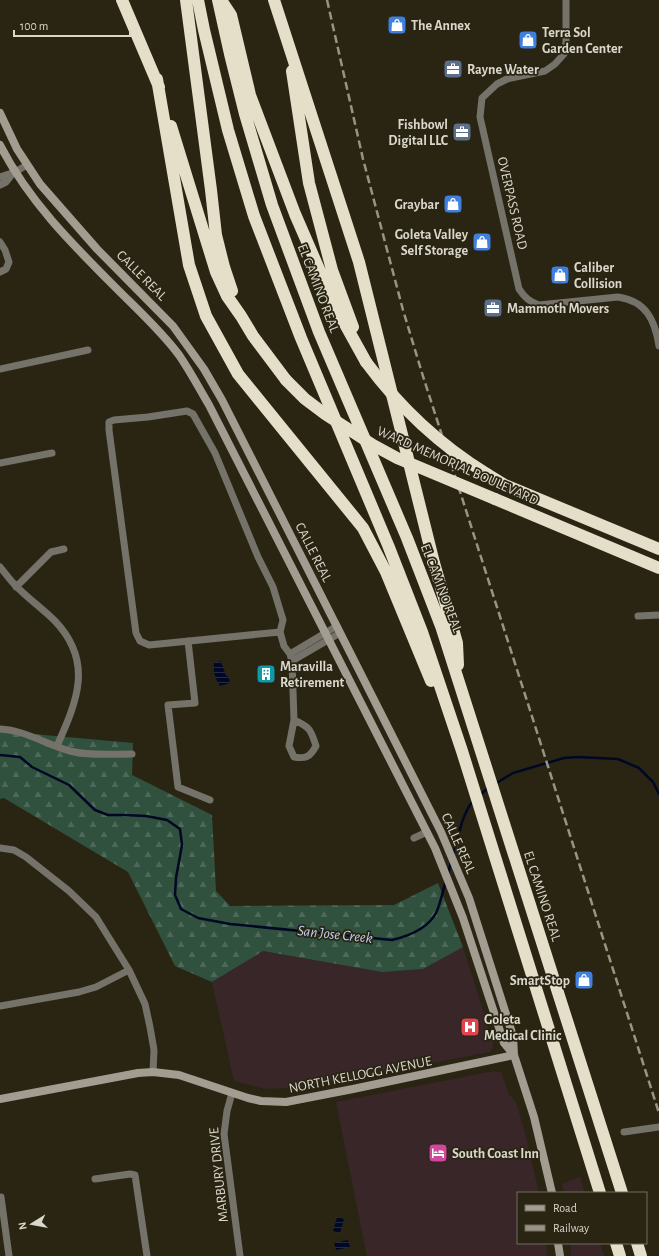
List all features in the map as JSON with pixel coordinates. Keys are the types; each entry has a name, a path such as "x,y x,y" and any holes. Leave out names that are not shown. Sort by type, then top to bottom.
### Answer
{"highway":[{"path":"122,0 157,79 216,272 226,296 241,316"},
{"path":"186,0 216,235 224,267 241,316"},
{"path":"198,0 228,130 254,216 301,338 388,545 419,625 484,820 600,1192"},
{"path":"220,0 231,14 250,95 295,214 335,306 366,362"},
{"name":"EL CAMINO REAL","path":"220,0 230,54 245,114 274,212 319,332 407,538 440,626 460,684 622,1192"},
{"path":"274,0 287,36 359,262 434,563 456,643 460,684"},
{"path":"287,36 309,183 332,270 366,362"},
{"path":"157,79 189,265 206,316 238,374 363,528 386,572 420,656 462,751"},
{"name":"WARD MEMORIAL BOULEVARD","path":"241,316 253,336 286,380 305,399 324,414 373,445 398,458 659,568"},
{"name":"WARD MEMORIAL BOULEVARD","path":"366,362 385,387 411,415 440,442 467,462 505,485 659,549"},
{"path":"616,1244 620,1256"},
{"path":"637,1244 641,1256"}],"main road":[{"name":"CALLE REAL","path":"0,113 27,165 40,184 68,218 173,326 204,369 222,400 441,832 461,880 513,1036 514,1055 534,1117 552,1192"},
{"name":"CALLE REAL","path":"0,145 15,172 41,209 147,319 178,355 193,376 438,855 455,898 504,1042 514,1055"},
{"name":"NORTH KELLOGG AVENUE","path":"0,1099 138,1073 153,1072 180,1075 232,1093 261,1100 286,1102 514,1055"},
{"path":"558,1244 560,1256"}],"street":[{"name":"OVERPASS ROAD","path":"566,0 566,42 564,54 555,64 544,71 497,84 482,98 480,117 519,289 531,302 539,305 618,297 637,303 647,312 654,323 659,346"},
{"path":"0,177 15,172 27,165"},
{"path":"0,185 6,182 15,172"},
{"path":"0,242 5,250 9,262 6,269 0,272"},
{"path":"0,369 88,350"},
{"path":"280,632 148,645 140,641 136,633 109,422 114,420 187,411 194,414 215,453 258,557 273,587 283,620 280,632 284,646 291,657 294,720 289,746 294,757 302,758 311,755 316,746 312,734 306,726 294,720"},
{"path":"0,463 52,453"},
{"path":"16,587 51,552 64,550"},
{"path":"0,567 16,587 55,621 75,649 78,681 76,697 70,717 57,746"},
{"path":"638,616 659,615"},
{"path":"291,657 339,630"},
{"path":"188,641 195,703 168,705 178,787 210,800"},
{"path":"0,729 7,729 24,734 70,751 132,754"},
{"path":"414,838 427,832"},
{"path":"0,848 14,850 26,857 69,891 96,917 128,970 145,1004 154,1050 153,1072"},
{"path":"0,1006 90,989 114,979 128,970"},
{"name":"MARBURY DRIVE","path":"232,1093 226,1111 224,1134 240,1256"},
{"path":"624,1132 659,1127"},
{"path":"95,1179 130,1174 135,1176 147,1256"},
{"path":"1,1197 9,1256"}],"shaded area":[{"path":"463,947 493,1042 493,1048 490,1052 303,1087 266,1089 234,1081 212,982 263,951 382,972 423,969"},
{"name":"South Coast Inn","path":"494,1071 500,1072 509,1094 516,1102 539,1192 517,1192 517,1244 546,1244 547,1256 367,1256 336,1102"},
{"path":"580,1177 585,1192 564,1192 562,1184"},
{"path":"570,1244 600,1244 604,1256 571,1256"}],"green space":[{"path":"0,731 133,743 132,775 212,815 216,891 230,906 394,905 438,883 463,947 423,969 382,972 263,951 212,982 175,966 128,872 4,798 0,799"}],"water":[{"path":"221,661 230,683 220,686 215,675 214,663"},
{"path":"337,1217 344,1219 340,1233 333,1231"},
{"path":"348,1240 350,1247 336,1250 334,1243"}],"waterway":[{"name":"San Jose Creek","path":"0,755 20,757 32,767 69,785 95,810 108,815 146,816 167,820 180,829 182,845 176,878 175,895 181,909 198,918 230,924 392,940 412,934 424,927 429,922 437,911 446,881"},
{"name":"San Jose Creek","path":"495,784 513,773 564,758 578,757 618,759 639,768 653,782 659,794"},
{"name":"San Jose Creek","path":"479,796 489,787"},
{"name":"San Jose Creek","path":"453,855 463,818 474,800"},
{"name":"San Jose Creek","path":"448,874 451,862"}],"railway":[{"path":"327,0 363,159 403,310 659,1113"}],"place":[{"name":"The Annex","path":"397,25"},
{"name":"Terra Sol Garden Center","path":"528,40"},
{"name":"Rayne Water","path":"453,69"},
{"name":"Fishbowl Digital LLC","path":"462,132"},
{"name":"Graybar","path":"453,204"},
{"name":"Goleta Valley Self Storage","path":"482,242"},
{"name":"Caliber Collision","path":"560,275"},
{"name":"Mammoth Movers","path":"493,308"},
{"name":"Maravilla Retirement","path":"266,674"},
{"name":"SmartStop","path":"584,980"},
{"name":"Goleta Medical Clinic","path":"470,1027"},
{"name":"South Coast Inn","path":"438,1153"}]}
